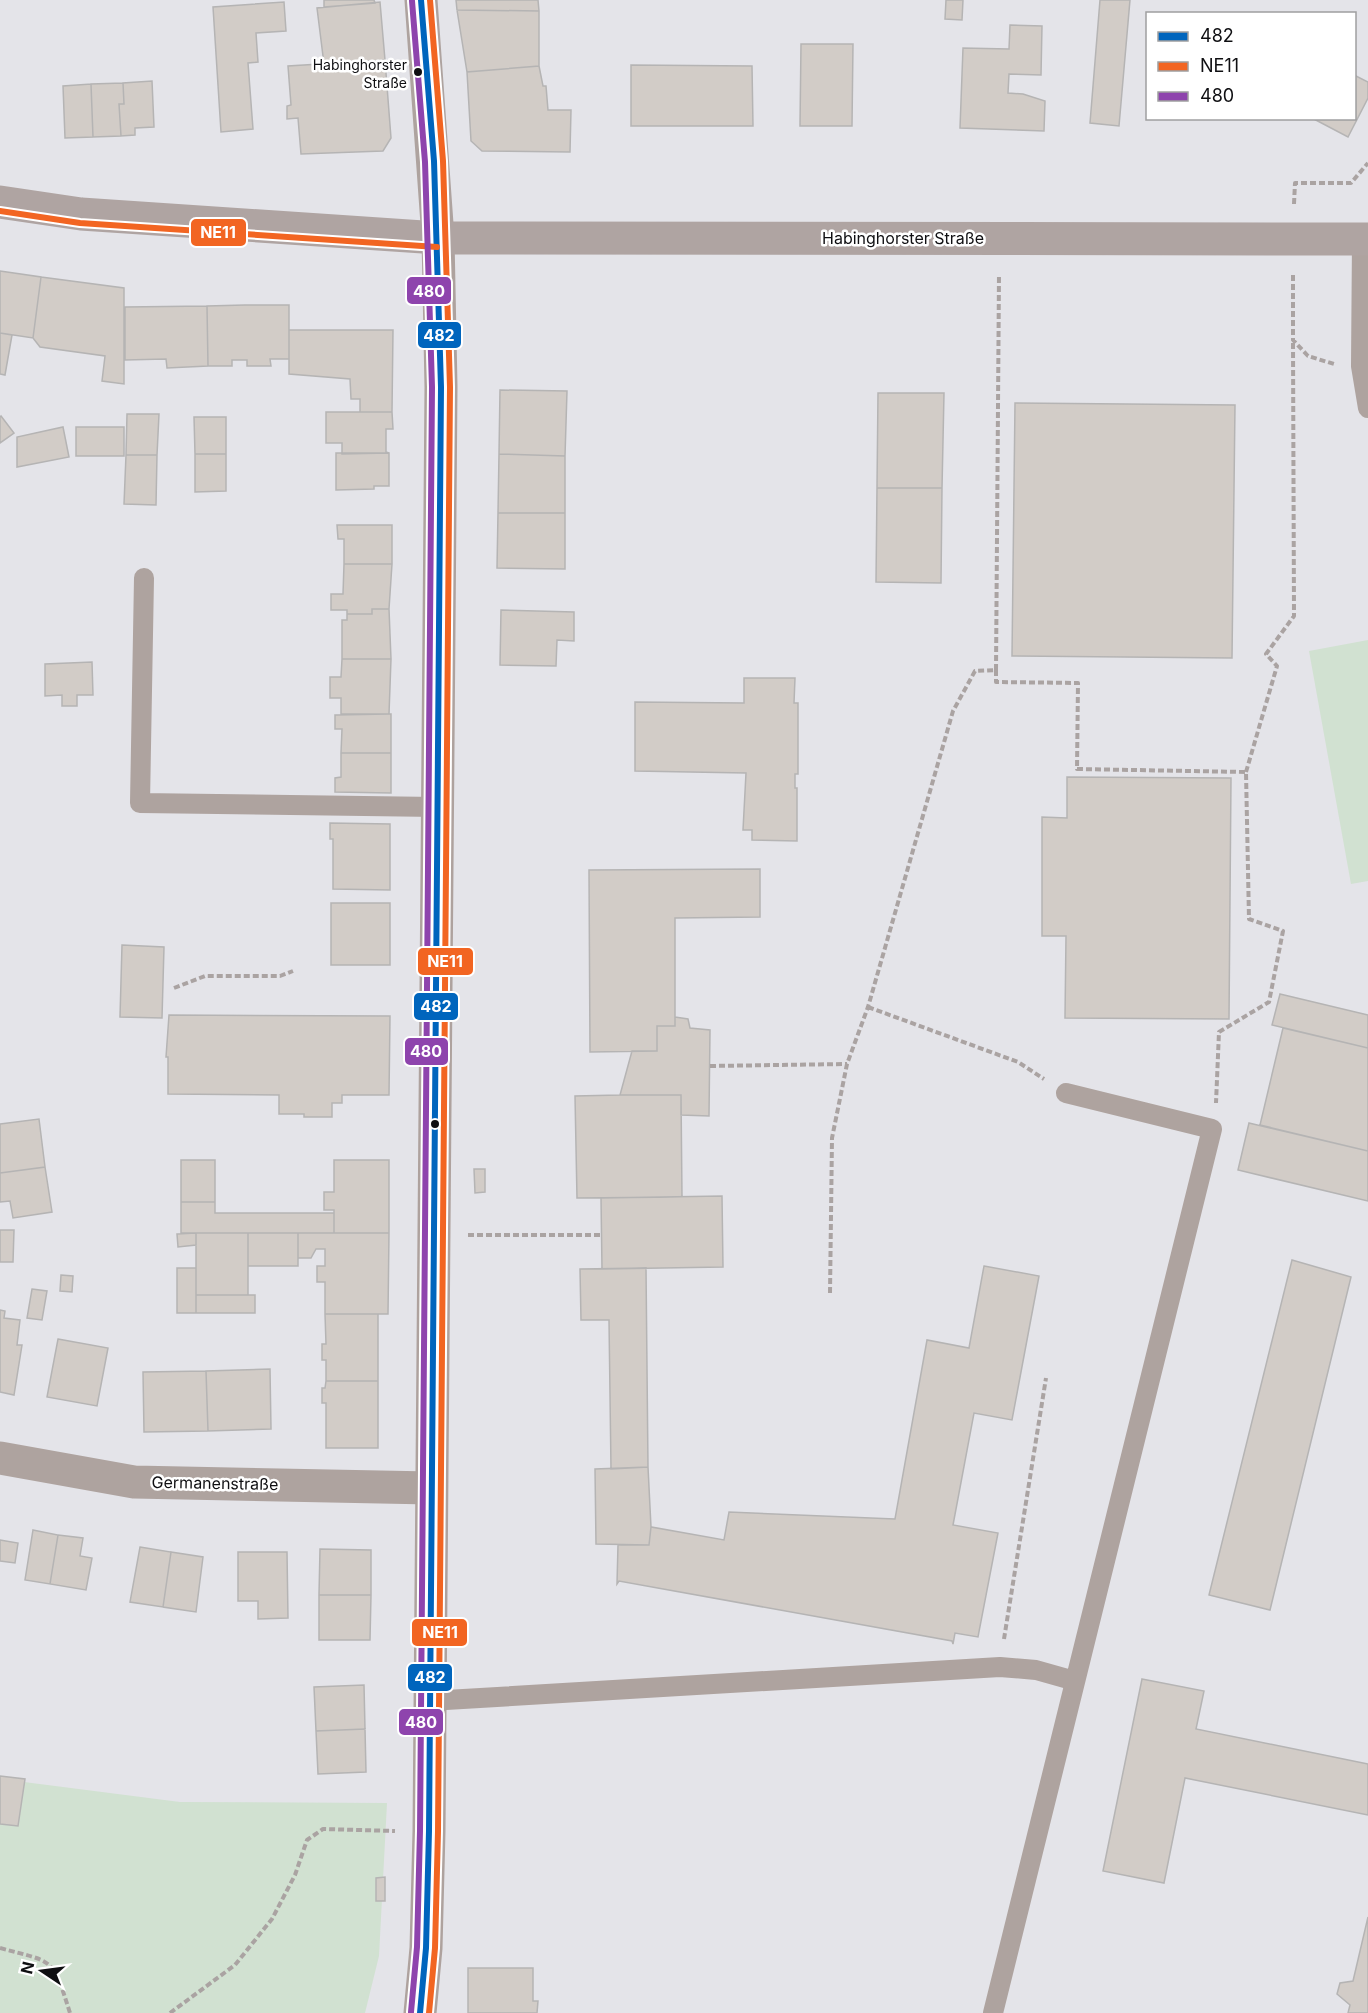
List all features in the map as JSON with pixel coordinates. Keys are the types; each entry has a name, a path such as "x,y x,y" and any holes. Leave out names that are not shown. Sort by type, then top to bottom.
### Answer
{"main road":[{"name":"Habinghorster Straße","path":"0,202 81,214 438,238 1293,239 1366,237"}],"street":[{"path":"420,2013 426,1948 429,1831 441,387 438,238 421,0"},
{"name":"Germanenstraße","path":"0,1458 134,1482 431,1488"}],"lane":[{"path":"1366,237 1361,366 1368,408"},
{"path":"144,578 140,803 437,807"},
{"path":"993,2013 1212,1129 1066,1093"},
{"path":"429,1701 1000,1667 1036,1670 1075,1681"}],"path":[{"path":"1212,1129 1219,1080 1219,1032 1269,1002 1283,931 1249,919 1246,772 1277,666 1266,654 1294,616 1293,239 1295,183 1351,183 1368,163"},
{"path":"999,238 996,682 1078,683 1077,769 1246,772"},
{"path":"1293,340 1308,356 1317,360 1361,366"},
{"path":"830,1293 832,1138 847,1064 868,1007 953,711 975,671 996,670"},
{"path":"174,988 205,976 280,976 293,971"},
{"path":"868,1007 1018,1062 1066,1093"},
{"path":"710,1066 847,1064"},
{"path":"434,1234 602,1235"},
{"path":"1000,1667 1046,1378"},
{"path":"170,2013 235,1965 272,1919 295,1875 307,1840 323,1829 429,1831"},
{"path":"0,1948 45,1960 56,1971 69,2013"}],"green space":[{"path":"1368,640 1368,881 1351,884 1309,651"},
{"path":"24,1782 180,1802 387,1803 379,1956 365,2013 0,2013 0,1824 18,1826"}],"building":[{"path":"324,0 374,0 375,3 324,7"},
{"path":"456,0 538,0 539,11 457,10"},
{"path":"946,0 963,0 962,20 945,19"},
{"path":"1100,0 1130,0 1119,126 1090,123"},
{"path":"284,2 286,31 256,33 258,62 248,63 253,129 221,132 213,7"},
{"path":"380,2 385,60 324,64 317,8"},
{"path":"457,10 539,11 539,66 467,72"},
{"path":"1010,25 1042,26 1041,75 1009,74 1008,93 1023,94 1045,101 1044,131 960,128 963,48 1009,49"},
{"path":"801,44 853,44 852,126 800,126"},
{"path":"385,60 391,138 383,151 301,154 298,118 287,119 287,106 291,105 288,66"},
{"path":"631,65 752,66 753,126 631,126"},
{"path":"539,66 543,86 546,86 548,110 571,110 570,152 482,151 471,141 467,72"},
{"path":"1356,76 1368,82 1368,98 1348,137 1316,120 1356,120"},
{"path":"152,81 154,127 135,128 135,135 121,136 119,104 124,104 123,83"},
{"path":"123,83 124,104 119,104 121,136 93,137 91,84"},
{"path":"91,84 93,137 65,138 63,86"},
{"path":"0,271 41,277 33,338 0,333"},
{"path":"41,277 124,288 124,384 102,381 105,356 40,347 33,338"},
{"path":"289,305 289,359 270,359 271,366 247,366 247,360 232,360 232,366 208,366 207,306"},
{"path":"207,306 208,366 167,368 166,359 125,360 125,307"},
{"path":"289,330 393,330 392,412 360,412 360,399 351,399 350,379 289,374"},
{"path":"0,333 12,335 5,375 0,374"},
{"path":"500,390 567,391 565,456 499,454"},
{"path":"878,393 944,393 942,488 877,488"},
{"path":"1015,403 1235,405 1232,658 1012,656"},
{"path":"326,412 392,412 393,429 386,429 386,452 389,453 342,454 342,443 326,443"},
{"path":"127,414 159,414 157,455 126,455"},
{"path":"0,417 14,433 0,443"},
{"path":"194,417 226,417 226,454 195,454"},
{"path":"63,427 69,457 17,467 17,437"},
{"path":"76,427 124,427 124,456 76,456"},
{"path":"336,453 389,453 389,486 374,486 374,489 336,490"},
{"path":"195,454 226,454 226,491 195,492"},
{"path":"499,454 565,456 565,513 498,513"},
{"path":"126,455 157,455 156,505 124,504"},
{"path":"877,488 942,488 941,583 876,582"},
{"path":"498,513 565,513 565,569 497,568"},
{"path":"337,525 392,525 392,564 344,564 344,539 338,539"},
{"path":"344,564 392,564 389,609 372,609 372,614 347,614 347,610 331,610 331,594 343,594"},
{"path":"372,609 389,609 391,659 342,659 342,620 347,620 347,614 372,614"},
{"path":"501,610 574,612 574,641 557,640 556,666 500,665"},
{"path":"342,659 391,659 389,714 341,714 341,698 330,698 330,677 341,677"},
{"path":"92,662 93,695 77,695 77,706 62,706 62,695 45,696 45,664"},
{"path":"744,678 795,678 794,703 798,703 798,774 795,774 797,841 752,840 752,830 743,830 746,773 635,771 635,702 744,703"},
{"path":"391,714 391,753 341,753 342,729 335,729 335,715"},
{"path":"341,753 391,753 391,793 335,792 335,778 341,777"},
{"path":"1067,777 1231,778 1229,1019 1065,1018 1066,936 1042,936 1042,817 1067,818"},
{"path":"330,823 390,824 390,890 333,889 333,839 330,839"},
{"path":"760,869 760,917 675,918 675,1026 657,1026 657,1051 590,1052 589,870"},
{"path":"331,903 390,903 390,965 331,965"},
{"path":"122,945 164,947 162,1018 120,1017"},
{"path":"1280,994 1368,1015 1368,1048 1272,1025"},
{"path":"169,1015 390,1016 389,1095 342,1095 342,1103 332,1103 332,1117 304,1117 304,1114 279,1114 279,1095 168,1094 168,1057 166,1057"},
{"path":"675,1017 688,1019 690,1028 710,1030 709,1116 681,1115 681,1095 620,1095 632,1051 657,1051 657,1026 675,1026"},
{"path":"1283,1028 1368,1048 1368,1151 1260,1125"},
{"path":"681,1095 682,1197 577,1198 575,1096"},
{"path":"39,1119 45,1167 0,1173 0,1124"},
{"path":"1249,1123 1368,1151 1368,1201 1238,1170"},
{"path":"181,1160 215,1160 215,1202 181,1202"},
{"path":"334,1160 389,1160 389,1233 334,1233 334,1210 324,1210 324,1192 334,1192"},
{"path":"45,1167 52,1212 13,1218 10,1201 0,1202 0,1173"},
{"path":"474,1169 485,1169 485,1192 475,1193"},
{"path":"722,1196 723,1267 602,1269 601,1198"},
{"path":"181,1202 215,1202 215,1213 334,1213 334,1233 181,1233"},
{"path":"0,1230 14,1230 13,1262 0,1262"},
{"path":"196,1233 196,1245 178,1247 177,1234"},
{"path":"196,1233 248,1233 248,1295 196,1295"},
{"path":"248,1233 298,1233 298,1266 248,1266"},
{"path":"298,1233 389,1233 388,1314 325,1314 325,1282 317,1282 317,1266 325,1266 325,1249 316,1249 311,1258 298,1258"},
{"path":"1292,1260 1351,1277 1270,1610 1209,1595"},
{"path":"984,1266 1039,1276 1012,1420 974,1413 953,1525 998,1533 978,1637 955,1633 953,1644 952,1641 619,1581 617,1584 618,1545 649,1545 651,1527 724,1540 729,1512 895,1519 927,1340 969,1348"},
{"path":"177,1268 196,1268 196,1313 177,1313"},
{"path":"646,1268 648,1467 611,1469 609,1320 581,1320 580,1269"},
{"path":"61,1275 73,1276 72,1292 60,1291"},
{"path":"32,1289 47,1291 42,1320 27,1318"},
{"path":"196,1295 255,1295 255,1313 196,1313"},
{"path":"0,1310 5,1311 4,1318 20,1320 17,1345 22,1345 14,1395 0,1392"},
{"path":"325,1314 378,1314 378,1381 326,1381 326,1360 322,1360 322,1344 326,1344"},
{"path":"58,1339 108,1348 97,1406 47,1397"},
{"path":"270,1369 271,1429 208,1431 206,1371"},
{"path":"206,1371 208,1431 144,1432 143,1372"},
{"path":"326,1381 378,1381 378,1448 326,1448 326,1403 322,1403 322,1388 325,1388"},
{"path":"648,1467 651,1527 649,1545 596,1544 595,1469"},
{"path":"33,1530 58,1535 50,1584 25,1580"},
{"path":"58,1535 83,1538 80,1556 92,1558 86,1590 50,1584"},
{"path":"0,1540 18,1543 15,1563 0,1561"},
{"path":"140,1547 171,1552 163,1607 130,1602"},
{"path":"320,1549 371,1550 371,1595 319,1595"},
{"path":"171,1552 203,1557 196,1612 163,1607"},
{"path":"238,1552 287,1552 288,1618 258,1619 258,1601 238,1601"},
{"path":"319,1595 371,1595 370,1640 319,1640"},
{"path":"1142,1679 1204,1691 1196,1729 1368,1764 1368,1815 1185,1778 1164,1883 1103,1871"},
{"path":"364,1685 365,1729 316,1731 314,1687"},
{"path":"365,1729 366,1772 318,1774 316,1731"},
{"path":"0,1776 25,1779 18,1826 0,1824"},
{"path":"385,1877 385,1901 376,1901 376,1878"},
{"path":"1368,1917 1368,2013 1348,2013 1350,2005 1337,1994 1340,1983 1353,1981"},
{"path":"468,1968 533,1968 533,2001 538,2001 537,2013 468,2013"}],"transit line":[{"name":"482","path":"420,2013 426,1948 429,1831 441,387 434,161 421,0"},
{"name":"NE11","path":"429,2013 435,1948 438,1831 450,387 443,161 430,0"},
{"name":"480","path":"411,2012 417,1947 420,1831 432,387 425,162 412,1"},
{"name":"NE11","path":"0,211 80,223 437,247"}],"place":[{"name":"Habinghorster Straße","path":"418,72"}]}
